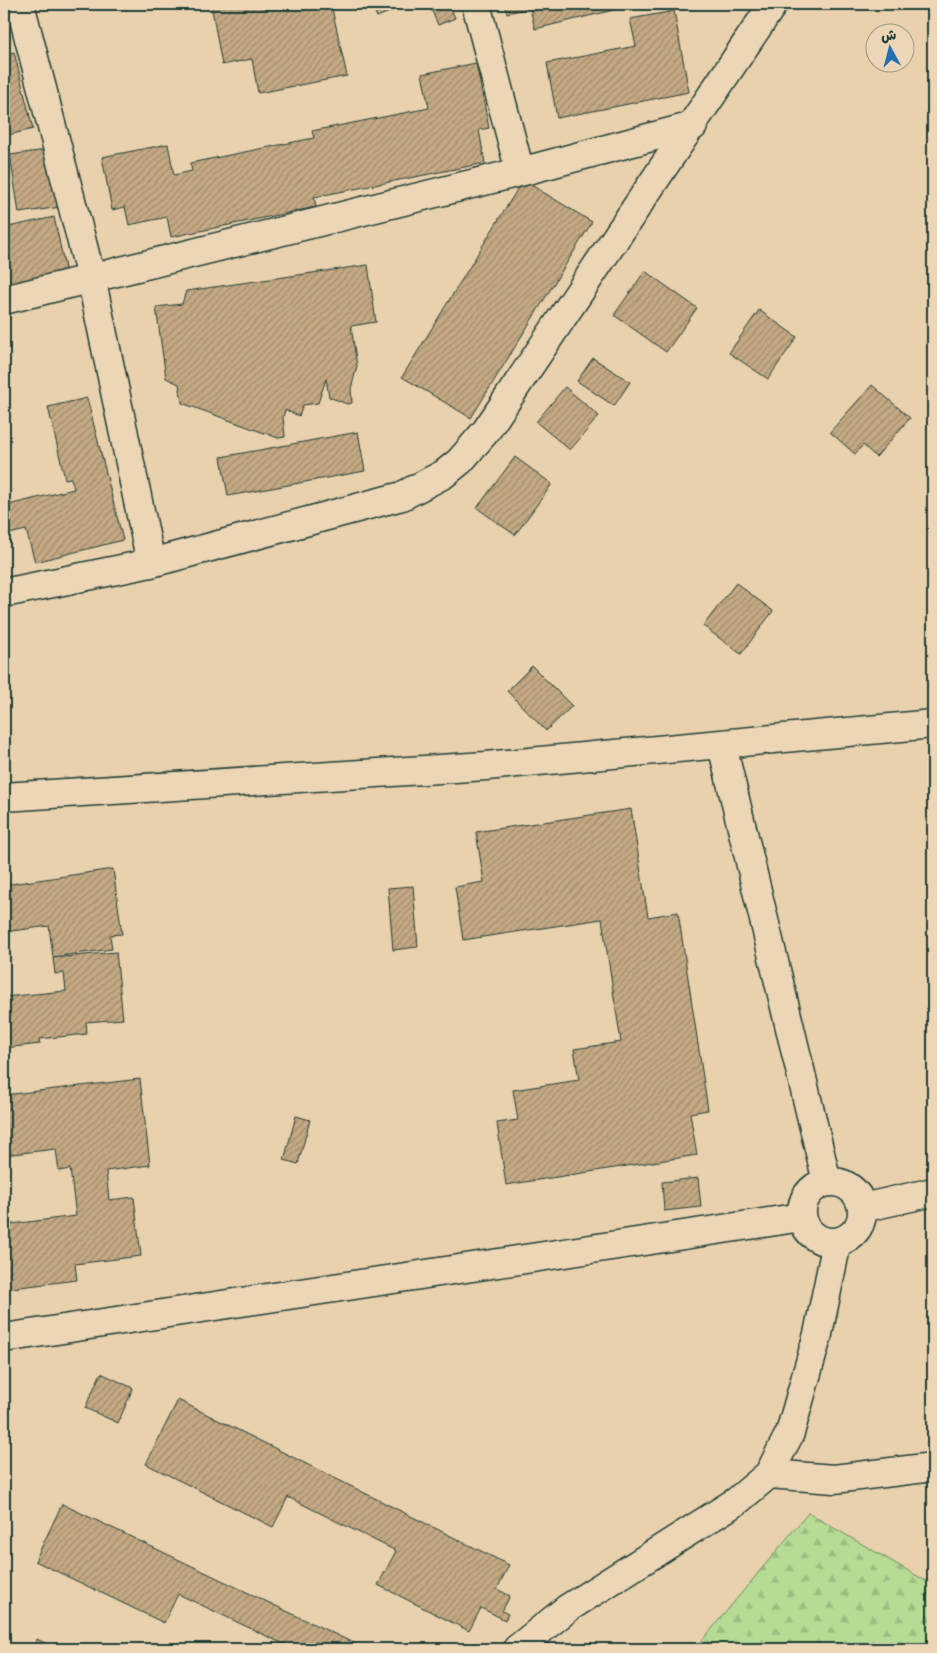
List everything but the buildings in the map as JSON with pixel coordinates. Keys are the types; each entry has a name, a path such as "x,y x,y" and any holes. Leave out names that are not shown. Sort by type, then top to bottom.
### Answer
{"street":[{"path":"20,4 91,277 151,563"},
{"path":"476,4 520,172"},
{"path":"4,592 151,563 402,496 424,486 460,461 486,431 693,126 773,4"},
{"path":"4,300 520,172 693,126"},
{"path":"4,798 486,766 933,724"},
{"path":"722,745 827,1182"},
{"path":"827,1182 839,1183 850,1188 858,1197 862,1208 861,1220 856,1230 847,1238 836,1242 825,1242 814,1237 806,1228 802,1217 803,1205 808,1194 816,1186 827,1182"},
{"path":"862,1208 933,1192"},
{"path":"4,1338 802,1217"},
{"path":"517,1649 568,1608 737,1501 769,1474 792,1424 818,1334 836,1242"},
{"path":"769,1474 842,1479 933,1467"}],"green space":[{"path":"808,1513 933,1585 933,1649 695,1649"}]}
